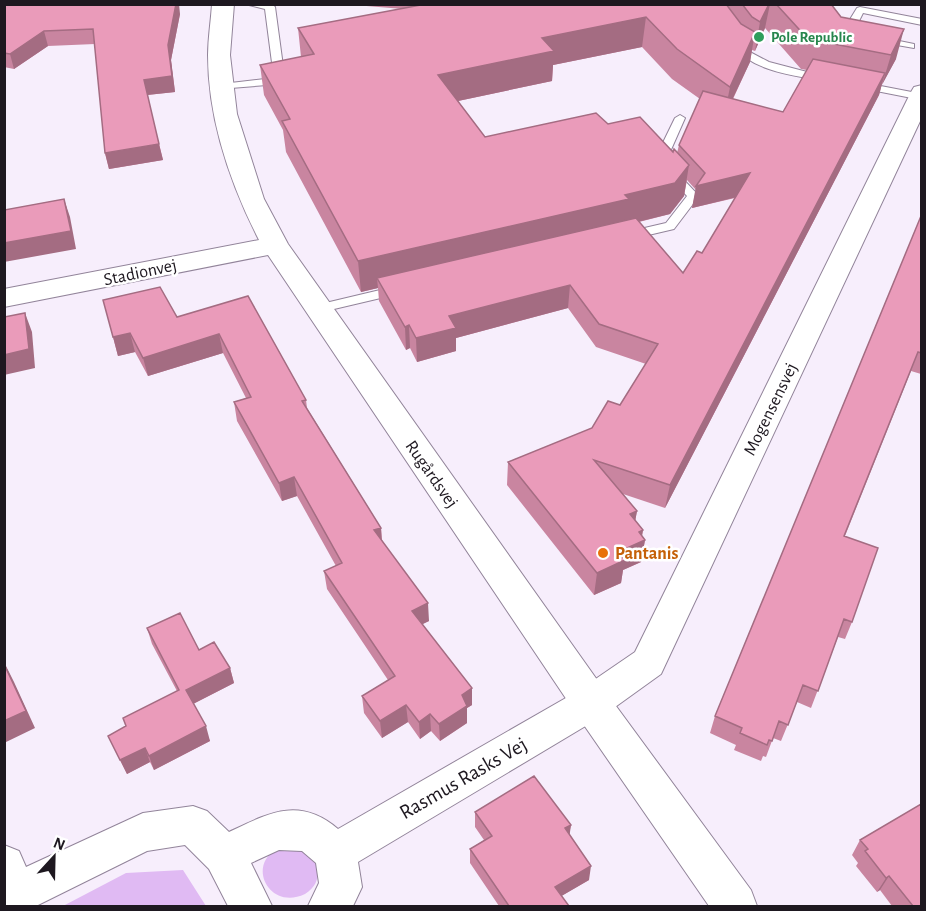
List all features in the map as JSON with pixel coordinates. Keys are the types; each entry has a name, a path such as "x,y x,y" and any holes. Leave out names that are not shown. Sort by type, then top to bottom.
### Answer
{"street":[{"name":"Rugårdsvej","path":"223,4 219,55 225,114 251,199 275,245 591,703 735,906"},
{"name":"Mogensensvej","path":"591,703 648,663 920,95"},
{"name":"Stadionvej","path":"4,298 275,245"},
{"name":"Rasmus Rasks Vej","path":"335,853 591,703"},
{"path":"8,886 143,832 193,825 224,855 251,906"},
{"path":"224,855 277,830 311,831 335,853 341,887 329,906"}],"lane":[{"path":"222,87 280,81 270,7 249,4"},
{"path":"910,46 861,36 854,21 860,10 921,22"},
{"path":"728,32 741,50 772,68 842,82"},
{"path":"854,84 920,95"},
{"path":"613,239 670,226 693,196 660,161 680,118"},
{"path":"317,309 408,287"}],"shaded area":[{"path":"295,844 317,857 317,878 313,887 305,894 292,898 282,897 266,884 263,866 268,857 277,849"},
{"path":"183,870 206,906 63,906 126,873"}],"building":[{"path":"4,4 176,4 168,45 172,76 144,80 159,144 105,153 93,29 44,31 10,54 4,53"},
{"path":"426,4 726,4 741,24 755,32 730,87 677,49 646,17 542,38 554,51 438,75 485,137 596,113 608,124 640,117 673,152 674,149 689,165 675,183 625,195 629,199 358,261 282,121 290,119 260,65 314,54 298,28"},
{"path":"742,4 769,4 760,22 752,17"},
{"path":"776,4 831,4 841,17 904,29 891,55 808,39"},
{"path":"813,59 885,73 670,485 594,460 637,511 630,514 643,530 639,532 645,540 618,552 625,560 597,573 508,462 592,428 608,401 620,405 658,344 599,324 570,285 449,316 456,328 416,338 409,325 405,327 377,278 636,218 683,273 697,251 702,253 750,173 696,186 705,173 679,145 703,91 783,112"},
{"path":"64,199 71,231 4,243 4,210"},
{"path":"921,216 921,353 918,352 844,536 878,548 852,622 844,619 818,691 803,685 788,725 779,721 772,741 769,740 767,745 740,733 742,728 715,716"},
{"path":"160,287 177,317 248,296 306,400 302,401 381,528 374,530 428,603 412,611 472,688 462,695 467,706 439,724 430,714 419,722 406,705 380,721 362,696 395,676 324,571 342,563 294,477 279,483 234,402 251,397 219,334 143,358 130,333 113,337 103,300"},
{"path":"25,313 29,349 4,355 4,317"},
{"path":"180,613 199,650 214,642 230,668 186,690 206,726 149,756 145,748 120,760 108,736 126,726 123,718 179,690 147,628"},
{"path":"4,664 26,711 4,721"},
{"path":"534,776 571,825 565,828 591,866 555,887 569,906 509,906 470,849 492,836 475,812"},
{"path":"921,804 921,906 913,906 889,876 886,878 865,851 868,849 860,840"}],"place":[{"name":"Pole Republic","path":"759,37"},
{"name":"Pantanis","path":"603,553"}]}
